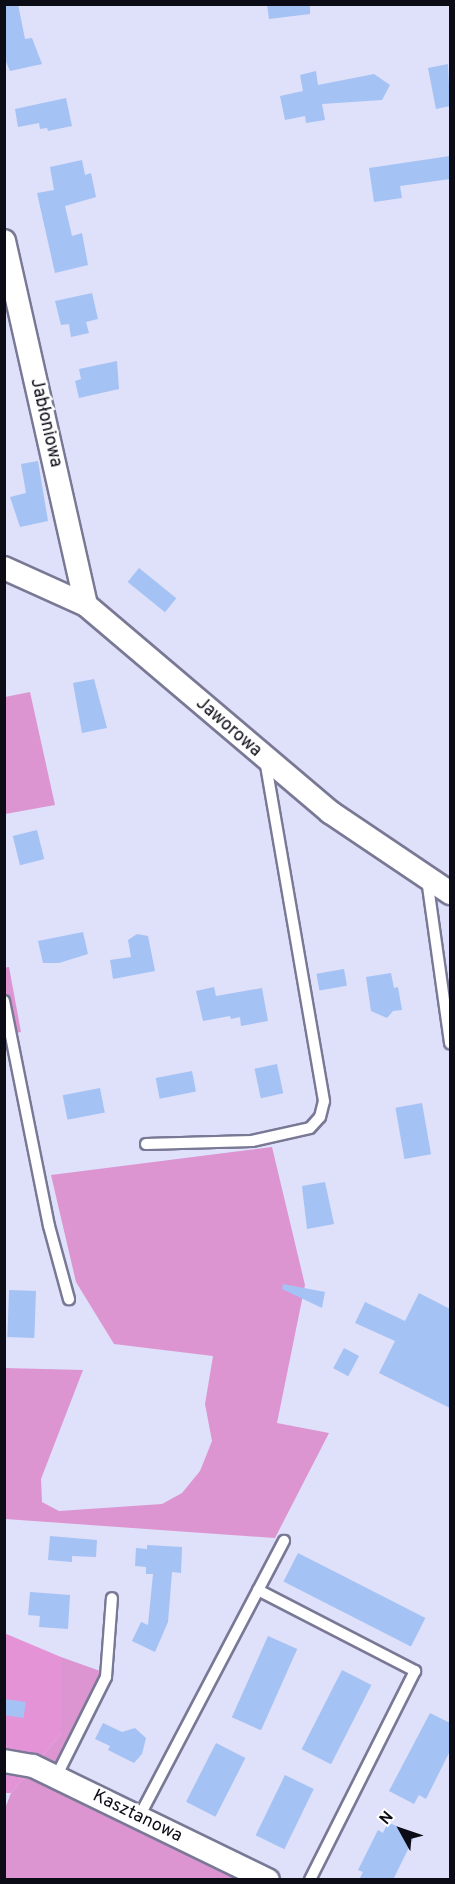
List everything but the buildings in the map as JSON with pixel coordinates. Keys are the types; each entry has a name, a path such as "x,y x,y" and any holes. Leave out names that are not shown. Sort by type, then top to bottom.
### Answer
{"street":[{"name":"Jabłoniowa","path":"4,241 86,605"},
{"name":"Jaworowa","path":"4,568 86,605 330,812 450,893"},
{"name":"Kasztanowa","path":"4,1761 33,1766 268,1880"}],"lane":[{"path":"146,1144 252,1141 310,1128 320,1117 324,1101 265,759"},
{"path":"427,879 450,1043"},
{"path":"4,1001 49,1226 69,1299"},
{"path":"139,1817 284,1541"},
{"path":"258,1590 415,1671 310,1880"},
{"path":"56,1777 105,1677 112,1598"}],"shaded area":[{"path":"30,692 55,805 5,814 5,697"},
{"path":"9,967 21,1032 5,1035 4,968"},
{"path":"272,1147 305,1285 277,1423 329,1433 275,1538 5,1519 4,1368 83,1370 41,1479 42,1502 59,1511 162,1504 182,1493 200,1471 212,1441 205,1404 213,1356 114,1344 76,1282 51,1175"},
{"path":"4,1633 61,1657 61,1734 11,1793 4,1793"},
{"path":"61,1657 103,1672 47,1784 243,1879 5,1879 4,1811 11,1793 61,1734"}]}
